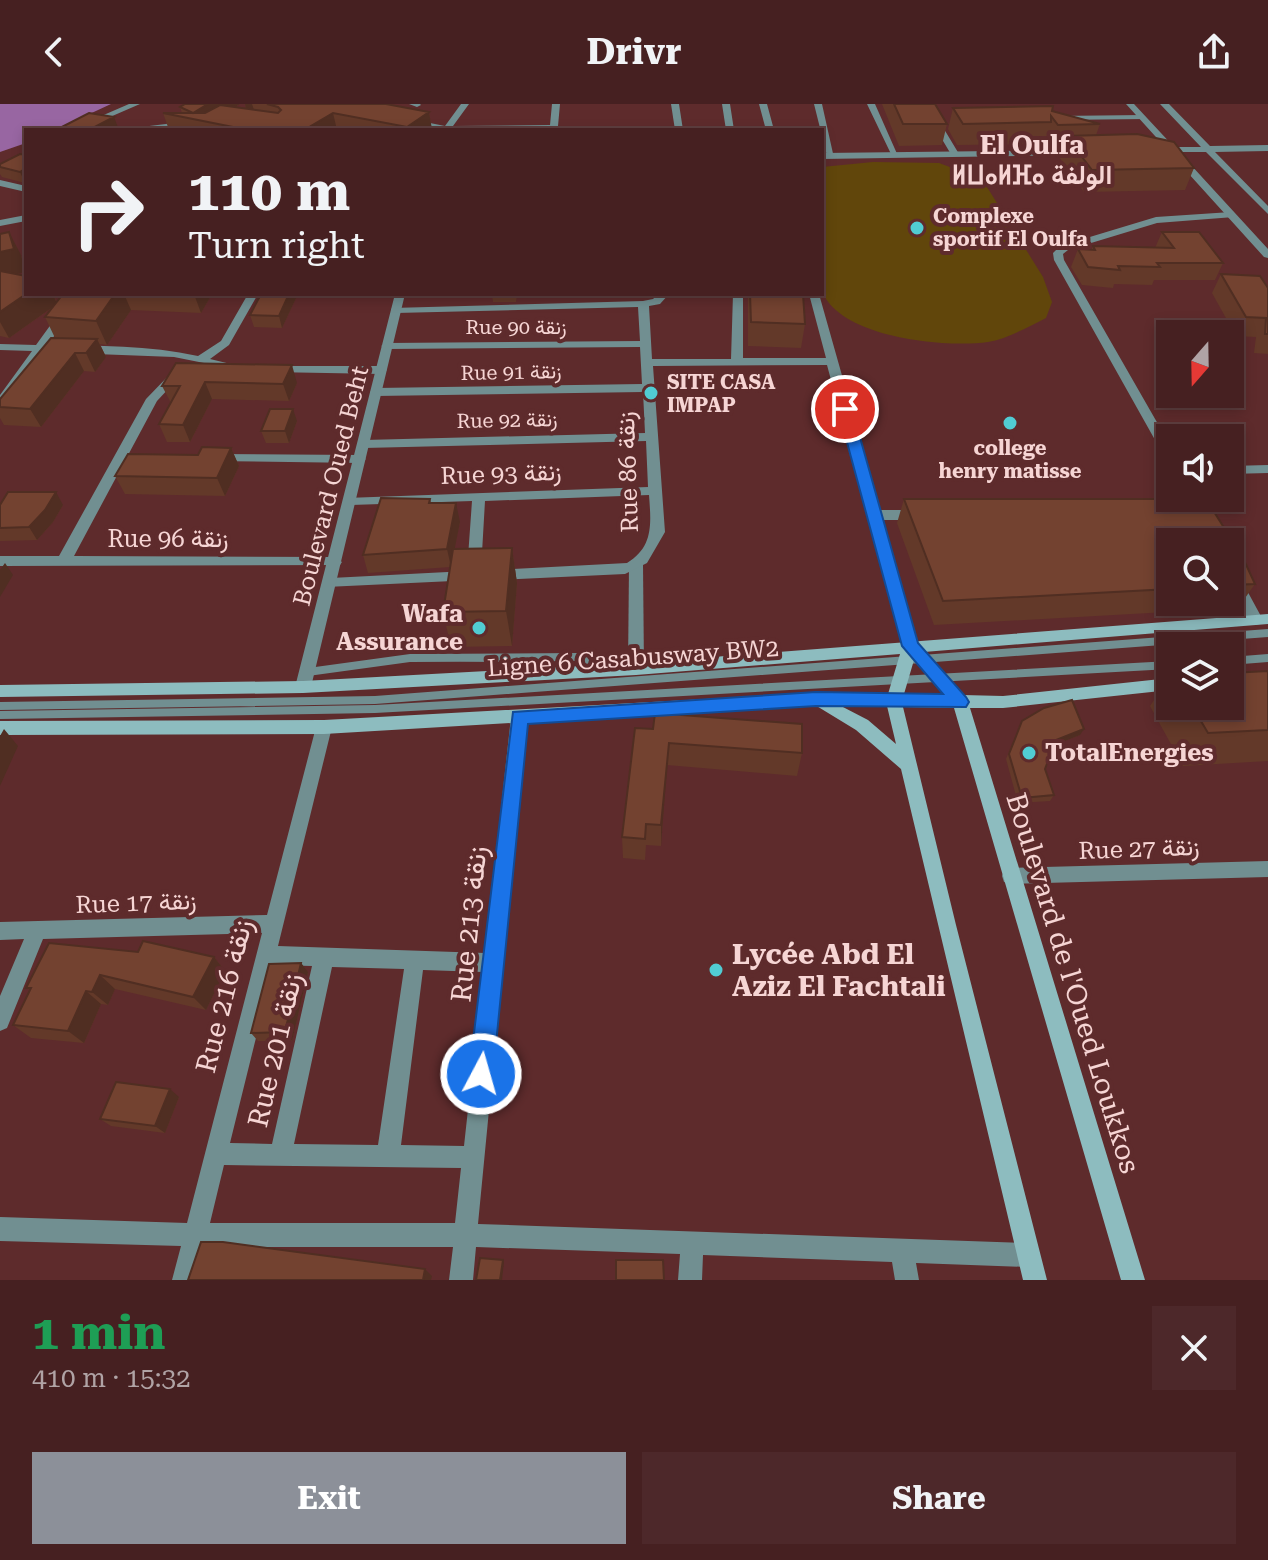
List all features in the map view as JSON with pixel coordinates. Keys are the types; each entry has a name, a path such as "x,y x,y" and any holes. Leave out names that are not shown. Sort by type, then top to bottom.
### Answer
{"main road":[{"path":"0,691 596,671 913,655 1261,620"},
{"path":"913,655 900,679 894,701 1035,1280"},
{"path":"913,655 960,702"},
{"path":"1244,677 1268,674"},
{"path":"0,728 324,727 816,699 1003,702 1156,686"},
{"path":"816,699 862,725 908,766"},
{"name":"Boulevard de l'Oued Loukkos","path":"960,702 1133,1280"}],"street":[{"path":"78,128 136,104"},
{"path":"448,128 465,104"},
{"path":"554,127 556,104"},
{"path":"675,104 679,128"},
{"path":"726,104 730,128"},
{"path":"763,104 769,128"},
{"path":"818,104 822,128"},
{"path":"871,104 895,154"},
{"path":"925,104 955,154"},
{"path":"1130,104 1268,255"},
{"path":"1164,104 1268,211"},
{"path":"174,126 185,117"},
{"path":"1047,118 1143,117"},
{"path":"393,119 442,128"},
{"path":"93,122 107,126"},
{"path":"938,124 952,124"},
{"path":"158,128 183,128"},
{"path":"500,128 558,128"},
{"path":"1156,150 1268,148"},
{"path":"826,156 1095,151"},
{"path":"0,183 24,188"},
{"path":"1156,431 1059,260 1058,253 1064,248 1156,220 1231,215"},
{"path":"0,223 24,218"},
{"path":"0,232 24,227"},
{"path":"0,404 77,296"},
{"path":"64,561 152,399 181,369 201,360 225,343 252,296"},
{"name":"Boulevard Oued Beht","path":"306,680 400,296"},
{"path":"483,308 485,296"},
{"path":"396,310 483,308 536,299 643,304 656,302 662,296"},
{"path":"737,361 738,296"},
{"path":"815,296 913,655"},
{"name":"Rue 86 زنقة","path":"331,583 625,569 636,565 650,550 658,532 646,388 643,304"},
{"name":"Rue 90 زنقة","path":"387,346 645,344"},
{"path":"0,347 139,351 254,370 381,370"},
{"path":"647,363 832,361"},
{"name":"Rue 91 زنقة","path":"376,392 646,388"},
{"name":"Rue 92 زنقة","path":"364,444 650,437"},
{"path":"121,457 137,457"},
{"path":"201,458 360,459"},
{"path":"1244,470 1268,469"},
{"name":"Rue 93 زنقة","path":"351,501 653,491"},
{"path":"474,576 479,497"},
{"path":"873,515 935,515"},
{"name":"Rue 96 زنقة","path":"0,561 335,562"},
{"path":"636,565 636,669"},
{"path":"1244,594 1261,620"},
{"name":"Rue 213 زنقة","path":"461,1280 519,717"},
{"name":"Rue 216 زنقة","path":"184,1280 324,727"},
{"name":"Rue 27 زنقة","path":"1011,876 1266,873"},
{"name":"Rue 17 زنقة","path":"0,931 36,933 273,924"},
{"path":"0,1021 36,933"},
{"path":"265,955 492,963"},
{"name":"Rue 201 زنقة","path":"280,1155 324,957"},
{"path":"388,1156 415,959"},
{"path":"215,1154 473,1157"},
{"path":"0,1229 194,1235 465,1235 1028,1255"},
{"path":"690,1280 692,1243"},
{"path":"902,1250 907,1280"}],"lane":[{"name":"Ligne 6 Casabusway BW2","path":"0,706 375,700 913,655 1268,633"},
{"path":"306,680 410,658 549,657 588,660 595,663 596,671"},
{"path":"1244,660 1268,658"},
{"name":"Ligne 6 Casabusway BW2","path":"0,715 375,709 1156,666"}],"shaded area":[{"path":"0,104 111,104 59,128 24,128 24,144 0,152"},
{"name":"Complexe sportif El Oulfa","path":"873,162 939,163 982,179 1043,277 1052,302 1046,318 995,340 969,343 921,341 871,329 849,320 833,307 824,294 824,167"}],"building":[{"path":"185,104 208,104 193,113 180,107"},
{"path":"267,104 386,104 429,112 407,127 333,113 307,128 238,128 163,113 205,113 220,105 278,113 281,110"},
{"path":"894,104 935,104 947,124 903,124"},
{"path":"1053,106 1052,111 1100,124 1058,125 1051,116 1051,122 963,124 953,108"},
{"path":"89,113 114,117 93,128 60,128"},
{"path":"1137,134 1174,142 1194,168 1092,170 1066,136"},
{"path":"24,155 24,169 20,172 0,167 0,164"},
{"path":"9,232 14,249 0,252 0,234"},
{"path":"1162,232 1199,232 1223,263 1157,263 1160,267 1118,266 1120,270 1088,267 1078,249 1095,250 1093,246 1174,248"},
{"path":"0,271 24,276 24,295 0,312"},
{"path":"1221,274 1260,276 1268,288 1268,334 1265,334 1266,318 1246,317"},
{"path":"61,296 114,296 96,321 45,317"},
{"path":"260,296 288,296 279,316 250,315"},
{"path":"750,296 803,296 805,324 751,322"},
{"path":"51,338 97,339 86,353 75,353 30,409 0,407 0,399"},
{"path":"176,363 292,365 283,384 205,382 183,425 159,424 180,386 162,386"},
{"path":"270,409 293,409 285,431 261,431"},
{"path":"202,447 231,448 217,478 115,476 128,454 198,455"},
{"path":"8,492 56,492 29,527 0,528 0,505"},
{"path":"381,498 456,503 447,549 363,555"},
{"path":"904,499 1156,499 1156,512 1214,512 1224,528 1156,528 1156,590 943,601"},
{"path":"512,548 506,611 443,612 453,549"},
{"path":"1244,560 1255,584 1244,584"},
{"path":"1268,671 1268,730 1208,733 1200,720 1244,720 1244,672"},
{"name":"TotalEnergies","path":"1072,700 1084,729 1056,740 1045,769 1054,795 1022,798 1009,754 1022,721 1044,708"},
{"path":"655,713 802,724 802,753 669,743 661,825 646,824 645,839 622,837 635,728 653,729"},
{"path":"143,941 214,957 193,997 100,975 92,992 86,991 68,1031 13,1025 31,988 26,988 49,943 138,952"},
{"path":"301,963 285,1032 251,1033 269,964"},
{"path":"116,1082 170,1089 155,1126 100,1119"},
{"path":"201,1242 223,1242 425,1269 423,1280 188,1280"},
{"path":"480,1258 503,1260 500,1280 476,1280"},
{"path":"616,1260 663,1260 664,1280 616,1280"}],"place":[{"name":"Complexe sportif El Oulfa","path":"917,228"},
{"name":"SITE CASA IMPAP","path":"651,393"},
{"name":"college henry matisse","path":"1010,423"},
{"name":"Wafa Assurance","path":"479,628"},
{"name":"TotalEnergies","path":"1029,753"},
{"name":"Lycée Abd El Aziz El Fachtali","path":"716,970"}],"district":[{"name":"El Oulfa ⵍⵡⴰⵍⴼⴰ الولفة","path":"1032,160"}],"route":[{"path":"481,1074 519,717 816,699 960,702 910,646 845,409"}]}
